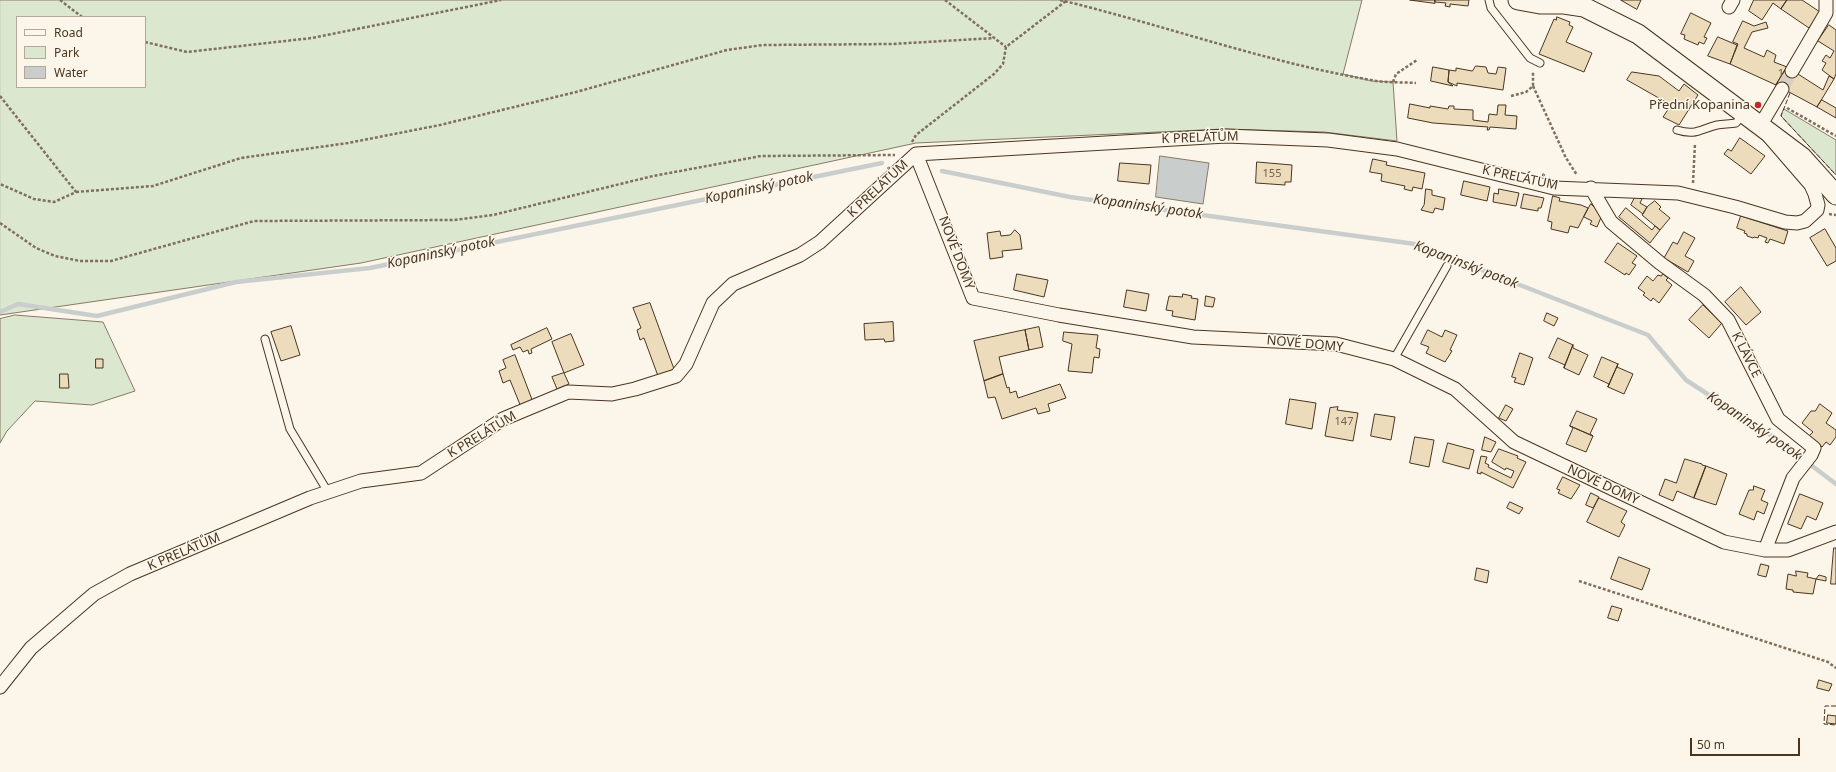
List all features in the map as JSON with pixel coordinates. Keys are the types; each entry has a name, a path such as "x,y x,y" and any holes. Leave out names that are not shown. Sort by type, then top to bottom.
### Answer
{"street":[{"path":"1518,0 1540,4 1574,5 1584,7 1616,22 1651,42 1802,157 1836,195"},
{"path":"1792,71 1826,13 1826,0"},
{"path":"1760,126 1776,102 1782,89"},
{"name":"K PRELÁTŮM","path":"0,687 31,648 94,594 130,574 328,492 361,481 421,473 503,419 568,392 612,394 635,389 676,376 686,364 713,303 733,284 800,255 820,242 916,154 1226,136 1328,140 1397,149 1554,188 1591,188 1678,193 1735,207 1785,222 1801,222 1815,214 1818,205 1810,185 1760,126"},
{"name":"NOVÉ DOMY","path":"916,154 973,298 1060,315 1193,337 1336,344 1394,359 1455,389 1514,442 1724,542 1765,550 1788,550 1836,532"},
{"name":"K LÁVCE","path":"1591,188 1611,222 1660,263 1704,296 1728,320 1778,419 1814,448 1803,466 1792,478 1765,550"}],"lane":[{"path":"1489,0 1491,8 1530,58 1540,63"},
{"path":"1677,130 1688,133 1698,132 1717,125 1736,123 1744,114"},
{"path":"1394,359 1447,266"},
{"path":"265,340 290,429 328,492"}],"path":[{"path":"60,0 81,16"},
{"path":"146,42 187,52 312,38 500,0"},
{"path":"945,0 1006,47"},
{"path":"1060,0 1118,14 1285,62 1372,80 1416,83"},
{"path":"0,223 36,248 55,256 80,262 111,261 254,221 454,220 493,215 653,176 761,156 916,154 912,142 916,135 994,74 1003,64 1006,47 1066,1"},
{"path":"0,184 34,199 54,202 76,192 153,186 241,158 348,143 440,125 576,92 727,50 764,45 892,44 995,38"},
{"path":"1511,96 1526,92 1532,86 1534,76 1530,58"},
{"path":"1393,82 1396,74 1417,60"},
{"path":"1532,86 1566,158"},
{"path":"0,96 76,192"},
{"path":"1776,102 1836,136"},
{"path":"1690,197 1694,179 1695,141 1698,132"},
{"path":"1579,581 1828,662 1836,668"}],"green space":[{"path":"0,0 1362,0 1343,74 1372,81 1393,82 1397,141 1324,132 1224,129 916,143 361,263 0,315"},
{"path":"1784,109 1836,140 1836,175 1781,116"},
{"path":"15,315 103,322 135,391 92,405 35,401 7,431 0,443 0,319"}],"water":[{"path":"1160,156 1209,163 1203,204 1156,197"}],"building":[{"path":"1410,0 1435,0 1435,3"},
{"path":"1435,0 1469,0 1468,6 1450,4 1450,7 1445,6 1446,3 1435,2"},
{"path":"1621,0 1641,0 1637,9"},
{"path":"1754,0 1787,0 1781,9 1773,3 1762,20 1749,11"},
{"path":"1787,0 1802,0 1820,12 1809,28 1781,9"},
{"path":"1691,13 1711,23 1704,37 1707,38 1704,44 1699,42 1698,45 1684,39 1685,35 1681,34"},
{"path":"1557,17 1570,22 1569,25 1573,27 1566,42 1592,53 1584,72 1539,54 1554,19 1556,20"},
{"path":"1743,21 1754,26 1766,22 1768,28 1752,32 1744,48 1764,57 1767,50 1776,55 1774,62 1787,67 1776,85 1730,64 1738,44 1733,42"},
{"path":"1829,25 1836,30 1836,74 1834,79 1822,70 1826,63 1822,61 1826,55 1830,58 1834,51 1818,41"},
{"path":"1718,37 1737,45 1730,64 1708,56"},
{"path":"1476,66 1486,67 1488,73 1496,74 1498,67 1506,68 1503,90 1457,83 1457,86 1448,82 1449,70 1456,71 1456,68 1472,71"},
{"path":"1433,67 1449,70 1448,82 1453,86 1431,81"},
{"path":"1787,67 1823,90 1829,76 1834,79 1817,107 1776,85"},
{"path":"1632,72 1659,76 1679,91 1684,84 1698,95 1679,125 1663,117 1671,105 1627,80"},
{"path":"1822,100 1836,108 1836,118 1817,107"},
{"path":"1410,104 1430,108 1430,106 1448,109 1449,106 1454,106 1454,109 1473,110 1473,120 1488,122 1489,114 1497,115 1498,105 1506,105 1505,115 1517,116 1516,129 1490,127 1489,130 1487,130 1488,127 1433,123 1408,118"},
{"path":"1740,138 1765,156 1751,174 1724,154 1728,149 1731,151"},
{"path":"1373,159 1387,162 1386,165 1425,173 1422,189 1413,187 1412,191 1404,189 1405,186 1381,181 1382,174 1370,172"},
{"path":"1257,162 1292,165 1291,182 1285,182 1285,185 1256,183"},
{"path":"1120,163 1151,165 1149,184 1118,181"},
{"path":"1464,181 1490,187 1487,201 1461,195"},
{"path":"1426,189 1432,190 1432,195 1445,198 1443,210 1435,208 1433,213 1421,210 1424,205"},
{"path":"1499,189 1519,193 1516,206 1493,202 1494,193 1498,194"},
{"path":"1524,194 1544,198 1541,208 1538,208 1538,211 1521,208"},
{"path":"1553,196 1560,198 1559,201 1581,205 1588,208 1578,228 1570,226 1568,233 1551,229 1552,222 1548,221"},
{"path":"1636,196 1642,199 1640,203 1647,207 1643,214 1631,205"},
{"path":"1655,201 1661,207 1659,209 1670,218 1660,230 1642,215 1647,207"},
{"path":"1591,204 1602,215 1597,227 1590,224 1592,221 1584,217"},
{"path":"1626,208 1652,230 1655,226 1660,230 1650,243 1619,217"},
{"path":"1741,216 1788,231 1784,244 1770,239 1768,243 1765,242 1767,238 1759,235 1758,238 1747,236 1747,234 1744,233 1745,231 1737,228"},
{"path":"1825,229 1836,248 1836,261 1827,266 1810,238"},
{"path":"1015,230 1020,235 1022,249 1002,251 1003,257 990,259 987,233 1000,231 1001,236 1010,235"},
{"path":"1684,232 1695,238 1685,256 1694,261 1688,272 1664,258 1673,242 1677,244"},
{"path":"1618,243 1637,256 1632,263 1636,265 1629,275 1626,273 1625,275 1605,262"},
{"path":"1017,274 1048,280 1044,297 1014,290"},
{"path":"1663,274 1668,278 1666,280 1672,285 1659,303 1653,298 1651,301 1643,295 1645,293 1638,288 1647,276 1653,281 1658,275 1661,276"},
{"path":"1741,287 1761,312 1746,325 1725,302"},
{"path":"1127,290 1149,294 1146,311 1124,307"},
{"path":"1183,294 1192,296 1191,298 1198,299 1195,320 1172,316 1173,311 1166,310 1169,296 1182,297"},
{"path":"1206,296 1215,298 1213,307 1205,306"},
{"path":"650,303 674,369 658,376 644,338 640,340 637,330 641,328 633,308"},
{"path":"1703,305 1722,323 1709,338 1689,320"},
{"path":"1547,313 1558,318 1554,326 1544,321"},
{"path":"893,322 894,341 885,342 884,339 865,340 864,324"},
{"path":"291,326 300,355 281,361 271,332"},
{"path":"1039,327 1043,347 1029,350 1025,330"},
{"path":"547,328 552,339 531,349 532,353 529,354 528,350 523,352 520,347 513,350 511,345"},
{"path":"1025,330 1029,350 999,357 1003,374 984,381 974,341"},
{"path":"1428,330 1442,337 1445,330 1457,335 1450,350 1452,351 1445,362 1426,353 1429,347 1421,344"},
{"path":"1064,332 1098,335 1096,348 1100,349 1099,358 1094,357 1092,373 1068,371 1072,344 1063,341"},
{"path":"571,334 584,365 564,373 552,342"},
{"path":"1558,338 1573,345 1564,368 1565,365 1549,358"},
{"path":"1573,345 1573,348 1588,355 1579,375 1564,368"},
{"path":"1520,353 1533,358 1524,385 1514,382 1516,378 1512,377"},
{"path":"515,355 533,402 521,407 510,380 503,383 499,371 506,368 503,360"},
{"path":"1602,357 1618,364 1608,387 1609,384 1594,377"},
{"path":"96,359 103,359 103,368 96,368"},
{"path":"1618,364 1617,367 1633,374 1624,394 1608,387"},
{"path":"564,373 569,384 557,389 552,377"},
{"path":"60,374 68,374 69,388 60,388"},
{"path":"1003,374 1010,393 1016,391 1018,398 1060,384 1066,398 1048,404 1050,411 1038,414 1036,408 1002,419 995,397 988,398 984,381"},
{"path":"1290,399 1316,403 1312,429 1286,424"},
{"path":"1820,404 1832,413 1826,423 1836,430 1836,437 1830,445 1826,442 1822,447 1809,436 1813,432 1802,423 1811,411 1815,411"},
{"path":"1506,405 1513,409 1506,421 1499,418"},
{"path":"1338,407 1337,410 1358,413 1353,441 1325,436 1330,408"},
{"path":"1577,411 1597,419 1590,434 1593,436 1570,426"},
{"path":"1375,414 1395,417 1391,440 1371,436"},
{"path":"1570,426 1593,436 1586,452 1566,444 1573,428"},
{"path":"1415,437 1434,440 1429,467 1410,463"},
{"path":"1485,437 1496,442 1491,452 1482,450"},
{"path":"1448,443 1474,450 1469,469 1443,462"},
{"path":"1499,449 1518,456 1517,458 1526,462 1513,488 1481,472 1481,474 1477,473 1481,456 1487,457 1485,463 1489,465 1488,467 1511,478 1514,471 1506,468 1505,470 1492,462"},
{"path":"1685,459 1706,466 1694,498 1677,491 1673,501 1659,495 1665,479 1676,483"},
{"path":"1706,466 1727,474 1716,505 1694,498"},
{"path":"1563,477 1580,485 1571,499 1558,493 1560,490 1557,489"},
{"path":"1754,486 1765,490 1761,500 1768,503 1764,514 1757,511 1754,520 1739,514 1749,490 1753,490"},
{"path":"1591,493 1599,497 1593,508 1586,505"},
{"path":"1800,494 1823,503 1816,520 1807,516 1801,529 1788,524"},
{"path":"1599,498 1627,511 1621,522 1625,525 1619,537 1587,522"},
{"path":"1510,502 1523,508 1519,514 1507,508"},
{"path":"1834,548 1836,548 1836,584 1831,584"},
{"path":"1619,557 1650,569 1642,590 1611,579"},
{"path":"1761,564 1769,566 1766,577 1758,575"},
{"path":"1477,568 1489,571 1487,583 1475,580"},
{"path":"1796,571 1808,573 1807,577 1816,579 1813,594 1793,592 1793,590 1786,589 1788,574 1796,576"},
{"path":"1819,575 1826,577 1826,581 1816,579"},
{"path":"1612,606 1622,609 1618,621 1608,618"},
{"path":"1819,680 1832,684 1829,691 1817,688"},
{"path":"1828,715 1836,716 1836,724 1827,723"}],"waterway":[{"name":"Kopaninský potok","path":"0,312 18,304 97,316 236,282 370,268 882,163"},
{"name":"Kopaninský potok","path":"942,171 1070,197 1415,244 1648,335 1686,380 1778,440 1836,484"}],"tunnel":[{"path":"1782,89 1792,71"}],"fence":[{"path":"1790,93 1781,116 1836,175"},
{"path":"1836,706 1825,706 1824,724 1836,725"}],"place":[{"name":"Přední Kopanina","path":"1758,105"}]}
